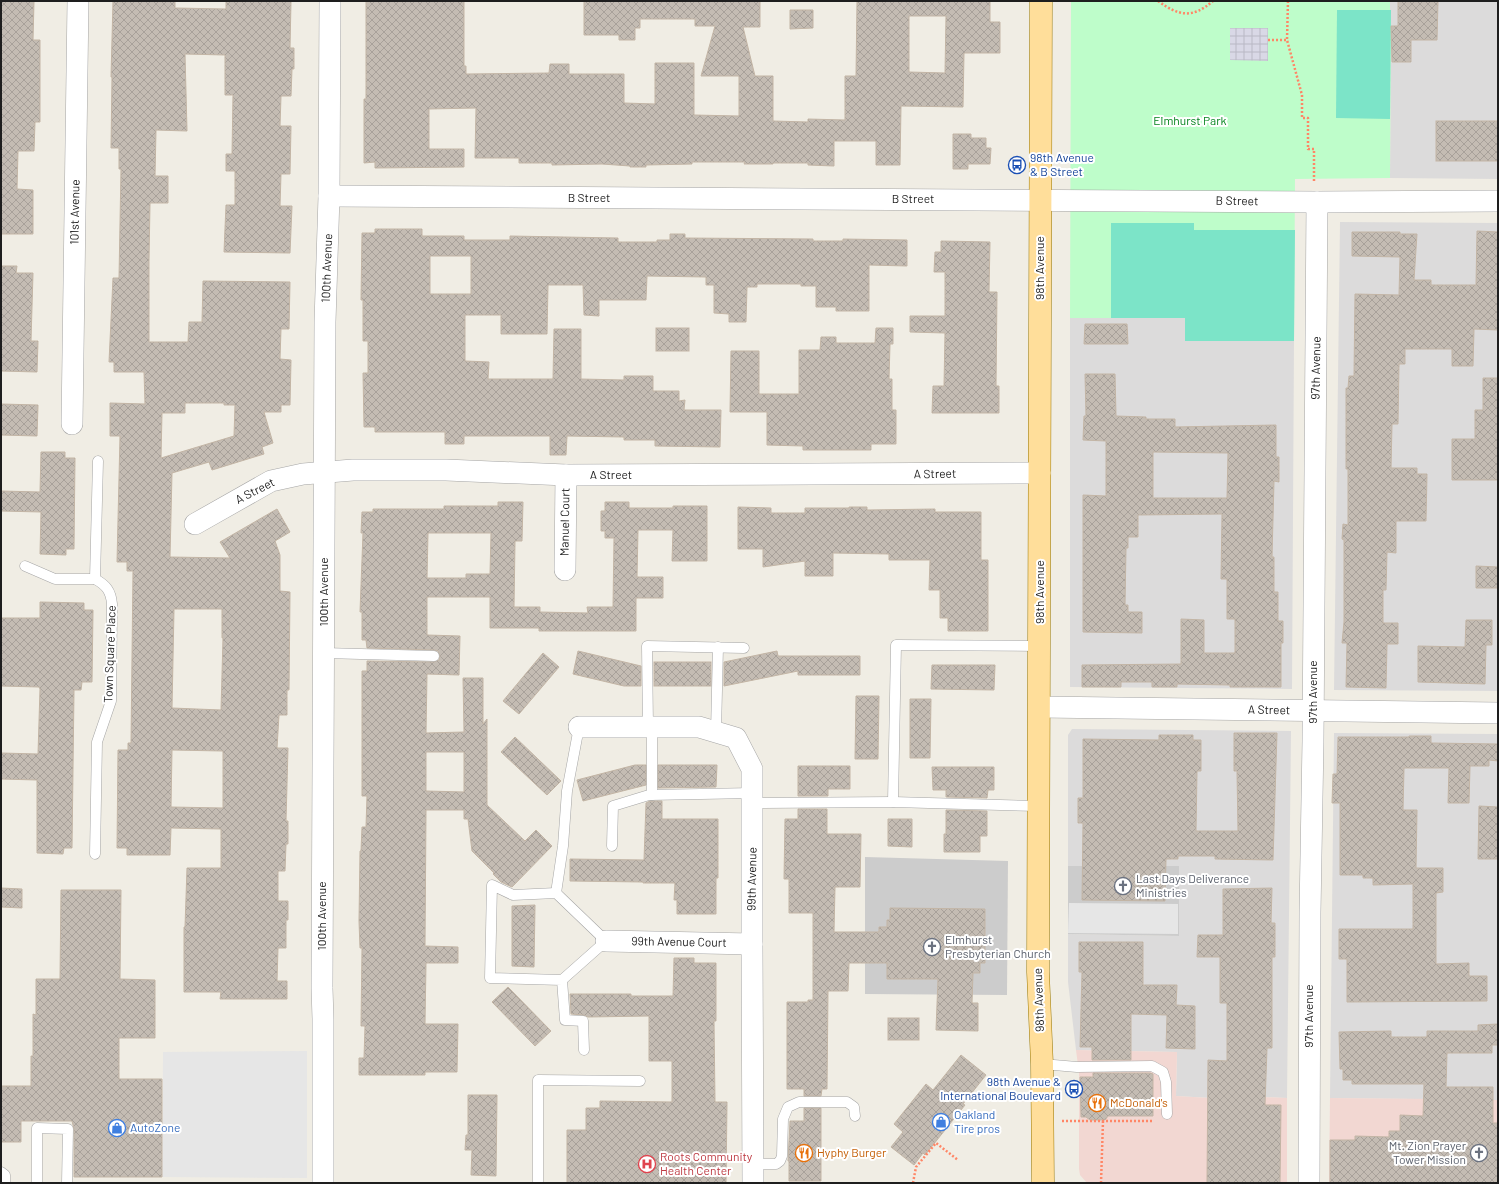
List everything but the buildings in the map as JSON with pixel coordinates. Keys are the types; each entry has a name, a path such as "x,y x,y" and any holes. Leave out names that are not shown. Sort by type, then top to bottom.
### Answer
{"main road":[{"name":"98th Avenue","path":"1042,1 1038,972 1042,1064 1043,1183"}],"street":[{"name":"101st Avenue","path":"72,424 78,1"},
{"name":"100th Avenue","path":"323,1183 322,980 325,322 329,196 330,1"},
{"name":"B Street","path":"329,196 1317,202 1498,201"},
{"name":"97th Avenue","path":"1309,1183 1310,913 1317,202"},
{"name":"A Street","path":"195,524 271,481 303,474 353,470 446,470 566,476 1040,473"},
{"name":"Manuel Court","path":"565,570 566,476"},
{"name":"A Street","path":"1040,708 1498,713"},
{"name":"99th Avenue","path":"579,727 699,726 736,738 752,769 753,1174"},
{"name":"99th Avenue Court","path":"606,941 752,944"}],"lane":[{"path":"25,566 55,579 95,579 98,461"},
{"name":"Town Square Place","path":"95,579 108,588 111,595 112,611 111,701 96,742 95,854"},
{"path":"893,802 896,645 1040,646"},
{"path":"652,795 647,646 744,648"},
{"path":"716,732 718,647"},
{"path":"324,653 434,656"},
{"path":"556,893 563,846 567,791 579,727"},
{"path":"612,846 613,806 652,795 1038,806"},
{"path":"492,885 512,895 556,893 606,941 562,980 490,978 492,885"},
{"path":"562,980 565,1020 583,1021 584,1050"},
{"path":"1042,1064 1077,1067 1152,1066 1162,1072 1166,1082 1167,1114"},
{"path":"538,1183 538,1080 640,1081"},
{"path":"753,1174 780,1161 782,1156 783,1119 788,1107 799,1102 846,1102 854,1107 855,1116"},
{"path":"37,1183 37,1128 68,1129 67,1183"},
{"path":"1,1172 5,1175 5,1183"}],"path":[{"path":"1158,1 1172,10 1185,14 1200,10 1212,1"},
{"path":"1288,1 1287,40 1302,95 1302,118 1308,118 1308,149 1314,149 1313,181 1317,202"},
{"path":"1268,40 1287,40"},
{"path":"1042,1120 1157,1121"},
{"path":"1101,1183 1103,1121"},
{"path":"914,1183 916,1167 936,1143 958,1160"}],"shaded area":[{"path":"1390,1 1498,1 1498,179 1390,178"},
{"path":"1230,28 1268,28 1268,61 1230,60"},
{"path":"1340,222 1498,223 1498,691 1334,690"},
{"path":"1070,318 1185,318 1185,341 1294,341 1292,689 1070,687"},
{"path":"1072,729 1291,731 1287,1098 1211,1095 1211,1098 1176,1096 1177,1052 1076,1050 1068,982 1068,934 1179,936 1179,866 1068,866 1068,735"},
{"path":"1334,733 1498,734 1498,1100 1330,1098"},
{"path":"865,857 1008,861 1007,995 865,994"},
{"path":"1068,866 1179,866 1179,936 1068,934"},
{"path":"1069,903 1178,904 1178,934 1068,933"},
{"path":"1076,1050 1177,1052 1176,1096 1210,1098 1211,1095 1287,1098 1287,1183 1087,1183 1080,1175 1079,1169 1079,1073"},
{"path":"307,1051 307,1178 162,1177 163,1052"},
{"path":"1330,1098 1442,1099 1467,1183 1329,1183"},
{"path":"1492,1100 1498,1100 1498,1183 1491,1183"}],"green space":[{"name":"Elmhurst Park","path":"1071,1 1390,1 1390,178 1295,179 1294,341 1185,341 1185,318 1070,318"},
{"path":"1337,10 1391,10 1390,119 1336,118"},
{"path":"1111,223 1194,223 1194,230 1295,230 1294,341 1185,341 1185,318 1111,318"}],"place":[{"name":"98th Avenue & B Street","path":"1017,165"},
{"name":"Last Days Deliverance Ministries","path":"1123,886"},
{"name":"Elmhurst Presbyterian Church","path":"932,947"},
{"name":"98th Avenue & International Boulevard","path":"1074,1089"},
{"name":"McDonald's","path":"1097,1103"},
{"name":"Oakland Tire pros","path":"941,1122"},
{"name":"AutoZone","path":"117,1128"},
{"name":"Hyphy Burger","path":"804,1153"},
{"name":"Mt. Zion Prayer Tower Mission","path":"1479,1153"},
{"name":"Roots Community Health Center","path":"647,1164"}]}
